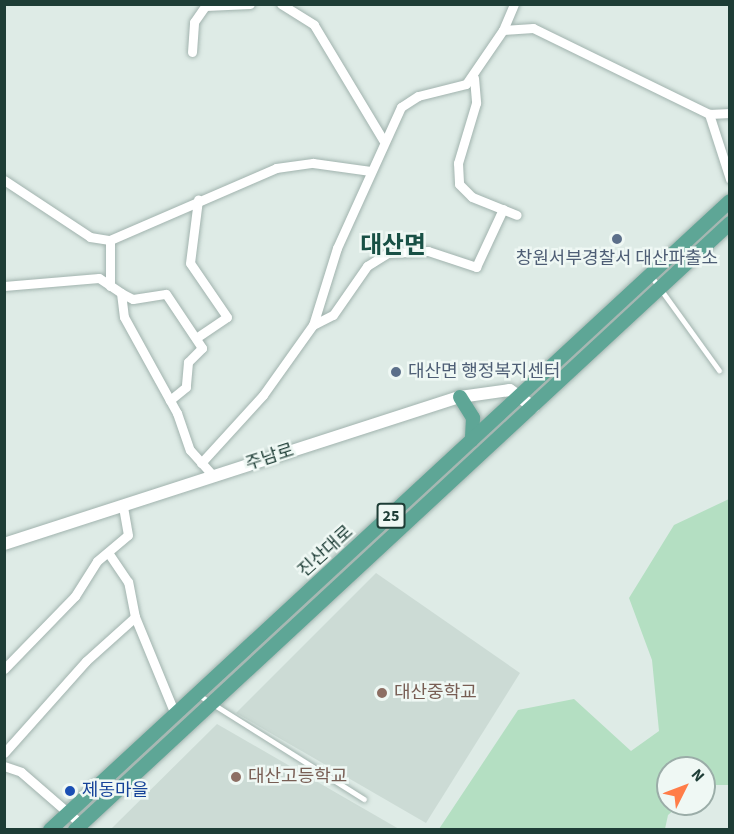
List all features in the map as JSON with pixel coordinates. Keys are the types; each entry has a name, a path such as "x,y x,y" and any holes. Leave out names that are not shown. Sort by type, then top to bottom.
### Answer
{"main road":[{"name":"진산대로","path":"50,830 729,201"},
{"name":"진산대로","path":"78,827 729,223"},
{"path":"460,397 473,418 472,440"}],"street":[{"path":"192,52 194,22 205,6 250,4"},
{"path":"281,4 314,25 383,140"},
{"path":"514,4 503,30 474,78 476,103 457,174 472,197 517,215"},
{"path":"503,30 533,28 709,114 729,113"},
{"path":"201,463 263,395 313,325 383,140 410,99 474,78"},
{"path":"709,114 729,179"},
{"path":"4,180 90,237 110,240 198,200 302,163 370,171"},
{"path":"196,338 227,317 190,263 198,200"},
{"path":"313,325 333,315 367,266 388,253 428,251 476,267 503,209"},
{"path":"110,240 110,286"},
{"path":"4,286 99,278 133,299 166,294 202,348 188,362 186,387 170,400"},
{"path":"121,293 124,317 170,400 190,450 214,477"},
{"name":"주남로","path":"4,544 460,397 500,389 522,395"},
{"path":"522,395 533,407"},
{"path":"4,669 75,596 108,552 130,530 123,507"},
{"path":"108,552 128,582 135,617 175,714"},
{"path":"4,753 86,661 135,617"},
{"path":"4,766 21,772 69,811 78,827"}],"lane":[{"path":"651,275 662,287 719,370"},
{"path":"198,693 210,706 364,800"}],"shaded area":[{"name":"대산중학교","path":"376,573 520,673 426,823 236,713"},
{"name":"대산고등학교","path":"217,724 399,829 111,829"}],"green space":[{"path":"729,499 729,785 716,785 716,756 656,756 656,816 668,816 665,829 439,829 518,710 574,699 631,751 659,731 652,660 629,598 674,525"}],"place":[{"name":"창원서부경찰서 대산파출소","path":"617,239"},
{"name":"대산면 행정복지센터","path":"396,372"},
{"name":"대산중학교","path":"382,693"},
{"name":"대산고등학교","path":"236,777"},
{"name":"제동마을","path":"70,791"}],"district":[{"name":"대산면","path":"393,246"}]}
